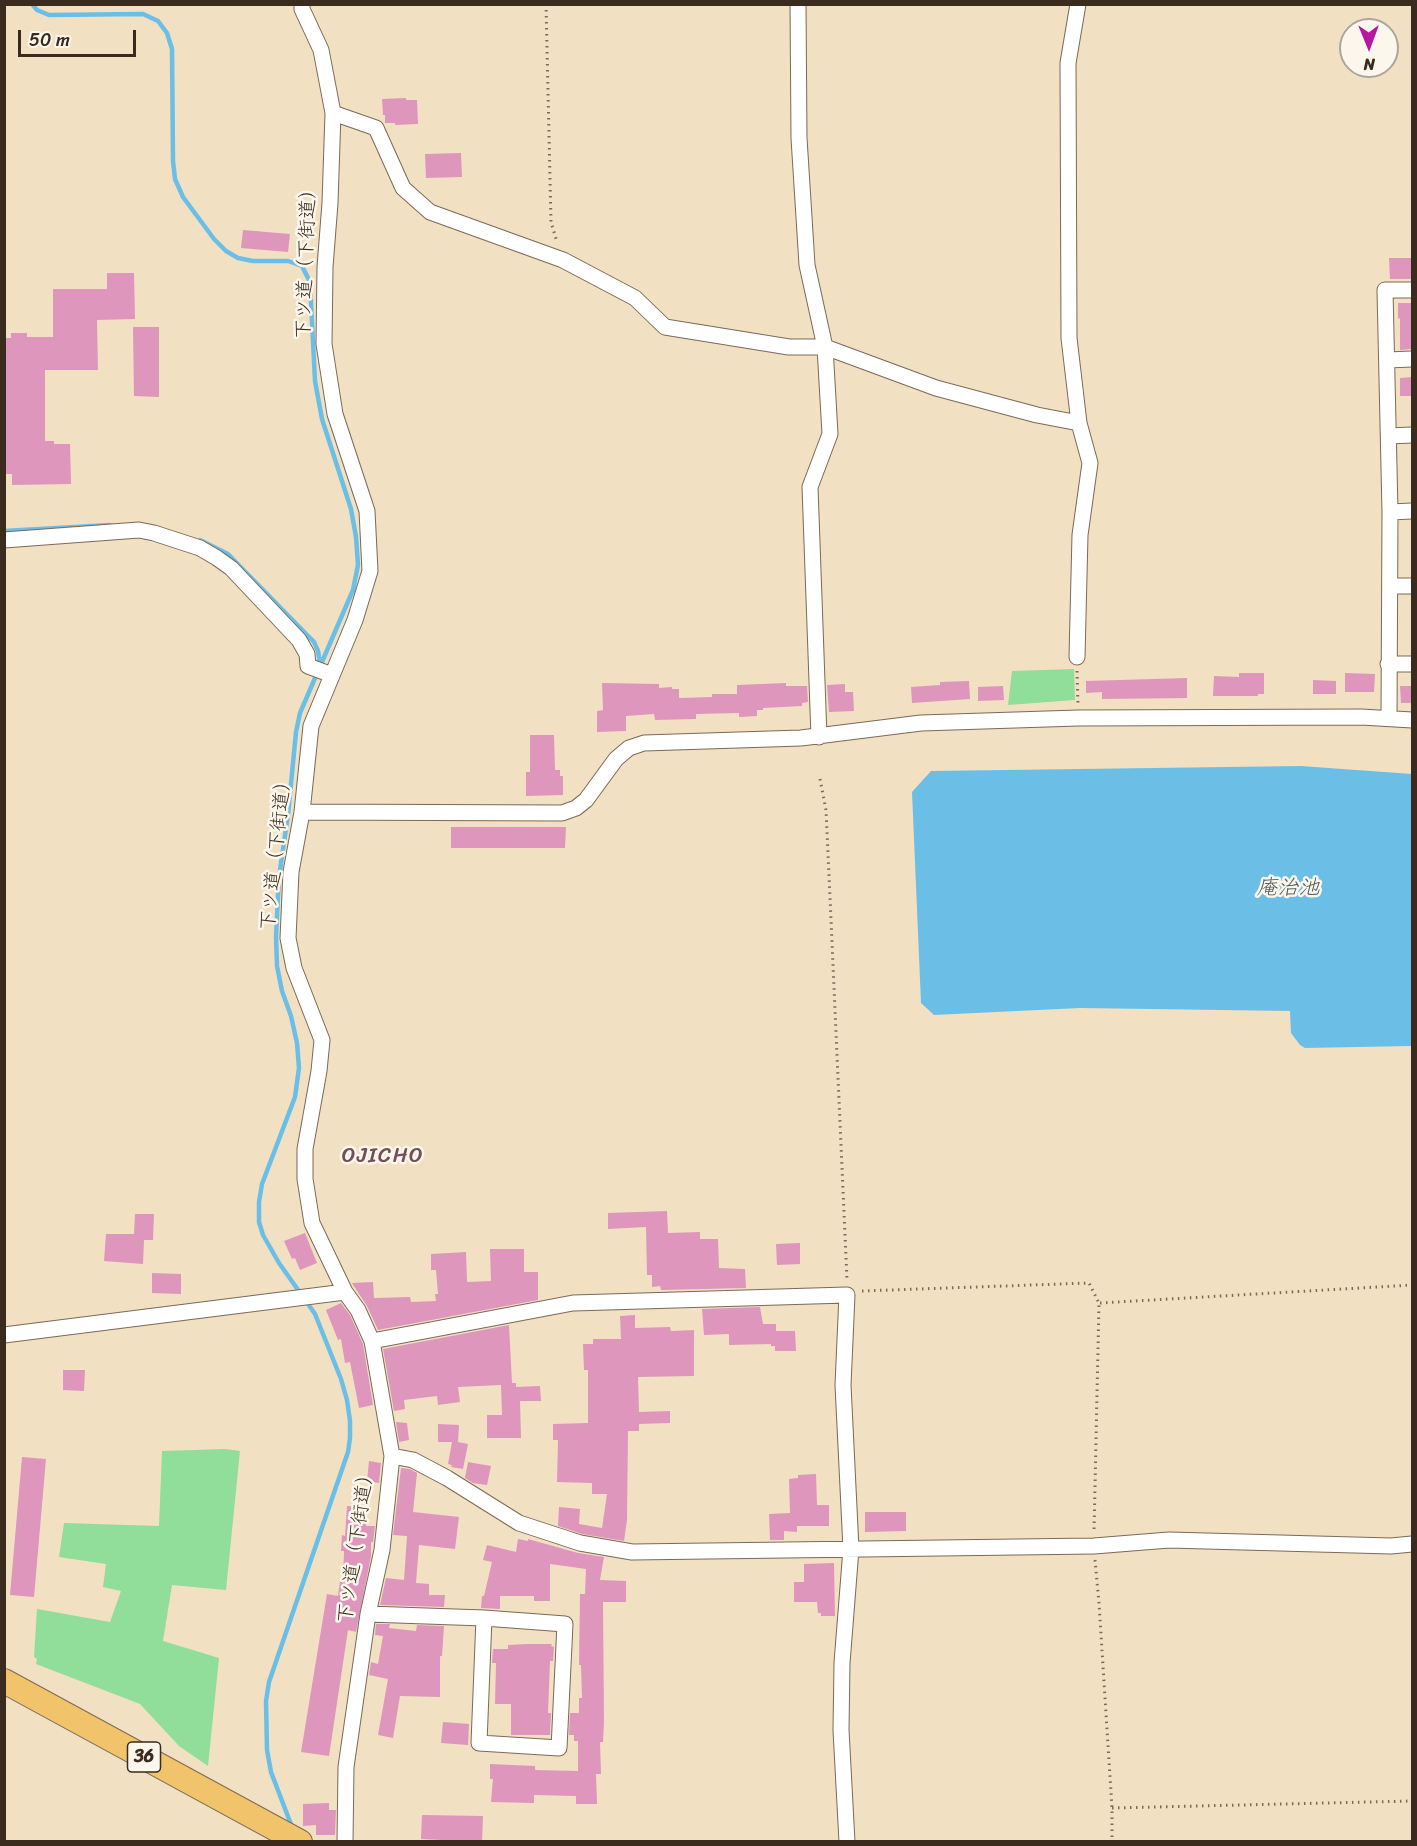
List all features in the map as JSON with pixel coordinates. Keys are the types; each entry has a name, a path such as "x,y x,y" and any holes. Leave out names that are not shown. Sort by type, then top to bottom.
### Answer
{"main road":[{"name":"36","path":"4,1681 292,1837"}],"street":[{"name":"下ツ道（下街道）","path":"302,4 302,9 321,50 333,113 325,267 324,344 335,414 366,512 370,572 355,620 311,726 302,812 291,872 288,938 294,968 322,1040 319,1071 305,1149 305,1179 312,1223 345,1292 358,1310 372,1341 392,1456 382,1550 368,1614 346,1767 345,1842"},
{"path":"798,4 799,138 807,265 825,347 830,434 810,487 819,737"},
{"path":"1077,657 1080,535 1090,463 1079,423 1069,338 1068,63 1078,4"},
{"path":"333,113 375,128 403,188 430,212 563,260 634,298 665,327 789,347 825,347 936,388 1037,415 1079,423"},
{"path":"1389,718 1390,512 1385,290 1413,290"},
{"path":"1387,360 1413,359"},
{"path":"1389,436 1413,435"},
{"path":"1390,512 1413,511"},
{"path":"4,540 139,530 200,548 231,568 299,640 307,654 308,666 332,675"},
{"path":"1390,586 1413,586"},
{"path":"1388,664 1413,664"},
{"path":"302,812 562,813 576,808 586,800 616,759 629,748 644,743 819,737 921,723 1078,718 1389,718 1413,720"},
{"path":"4,1335 345,1292"},
{"path":"372,1341 573,1303 847,1295 843,1386 851,1549 842,1663 841,1730 847,1842"},
{"path":"392,1456 413,1460 447,1478 519,1523 580,1543 632,1552 1094,1546 1169,1540 1391,1546 1413,1544"},
{"path":"368,1614 484,1618 565,1624 559,1748 479,1743 484,1618"}],"path":[{"path":"546,4 551,222 563,260"},
{"path":"1077,657 1078,718"},
{"path":"820,779 826,810 847,1295 859,1291 1089,1283 1099,1303 1094,1546 1100,1603 1112,1842"},
{"path":"1099,1303 1413,1285"},
{"path":"1112,1808 1413,1801"}],"green space":[{"path":"1074,669 1075,700 1008,705 1012,671"},
{"path":"225,1449 240,1451 226,1590 172,1585 163,1641 219,1658 208,1766 179,1746 140,1704 36,1664 37,1659 34,1657 37,1609 110,1622 121,1591 103,1587 106,1564 59,1557 64,1523 159,1526 162,1451"}],"water":[{"name":"庵治池","path":"1301,766 1412,774 1412,1046 1305,1048 1291,1033 1290,1011 1080,1008 934,1015 921,1003 912,792 931,771"}],"building":[{"path":"406,98 406,100 417,100 418,124 385,123 382,99"},
{"path":"461,153 462,177 426,178 425,154"},
{"path":"243,230 290,234 288,252 241,248"},
{"path":"1389,258 1411,258 1411,279 1390,279"},
{"path":"107,273 134,273 135,319 97,320 98,370 45,370 45,441 54,441 54,444 70,444 71,484 12,485 12,474 4,474 4,338 11,338 11,333 27,333 27,337 53,337 53,289 107,289"},
{"path":"1398,303 1413,303 1413,349 1400,350"},
{"path":"133,327 159,327 159,397 134,396"},
{"path":"1413,377 1413,396 1400,396 1400,378"},
{"path":"1239,673 1264,673 1264,694 1213,696 1214,676 1239,677"},
{"path":"1345,673 1375,674 1374,692 1345,692"},
{"path":"1187,678 1187,698 1102,699 1102,692 1086,693 1086,681"},
{"path":"1313,680 1336,681 1336,694 1313,694"},
{"path":"969,681 970,699 912,703 911,687 940,685 940,682"},
{"path":"602,683 659,684 659,688 679,689 679,698 737,694 737,685 786,683 786,686 807,686 808,702 802,703 802,706 763,708 763,710 757,710 757,716 739,717 739,713 696,714 696,719 655,720 654,714 626,716 626,731 597,732 597,711 603,710"},
{"path":"845,684 845,692 853,692 854,711 829,712 827,685"},
{"path":"1003,686 1004,700 978,701 978,687"},
{"path":"1400,686 1413,686 1413,703 1401,703"},
{"path":"530,735 554,735 555,770 560,770 560,776 563,776 563,795 526,796 526,772 530,772"},
{"path":"451,827 566,827 565,848 451,848"},
{"path":"667,1211 668,1233 700,1232 700,1239 718,1239 719,1268 745,1269 746,1288 661,1290 660,1286 652,1287 652,1275 647,1275 646,1227 608,1229 608,1213"},
{"path":"135,1214 154,1214 153,1240 144,1240 143,1264 104,1261 106,1234 134,1234"},
{"path":"305,1233 317,1263 300,1270 284,1241"},
{"path":"800,1243 800,1264 777,1265 776,1244"},
{"path":"490,1249 524,1249 524,1272 538,1272 538,1300 378,1330 367,1306 352,1283 373,1282 374,1298 410,1297 411,1302 436,1301 435,1294 438,1294 436,1270 431,1270 431,1254 466,1252 467,1282 491,1281"},
{"path":"152,1273 181,1274 181,1294 152,1293"},
{"path":"341,1303 350,1315 363,1344 373,1405 359,1408 350,1362 345,1363 341,1339 338,1340 326,1310"},
{"path":"760,1307 763,1324 776,1324 776,1331 795,1331 796,1351 775,1351 775,1346 771,1344 729,1345 729,1334 704,1335 702,1309"},
{"path":"635,1315 635,1328 670,1327 671,1331 694,1330 694,1376 638,1377 639,1412 670,1411 670,1423 639,1424 639,1431 628,1431 627,1520 624,1541 582,1534 558,1526 559,1507 580,1509 579,1524 602,1528 607,1494 592,1494 592,1483 557,1482 558,1440 553,1440 553,1424 588,1423 588,1370 584,1370 583,1344 593,1344 593,1339 621,1339 620,1316"},
{"path":"509,1325 512,1383 516,1383 516,1387 540,1386 541,1401 520,1401 521,1438 487,1438 487,1415 502,1415 501,1385 458,1387 460,1402 438,1405 437,1396 404,1400 405,1409 394,1411 383,1349"},
{"path":"63,1370 85,1370 84,1391 63,1390"},
{"path":"396,1422 407,1423 409,1440 399,1442"},
{"path":"438,1424 459,1425 458,1442 468,1444 463,1469 451,1467 452,1465 448,1464 452,1442 438,1442"},
{"path":"22,1457 46,1459 34,1597 10,1595"},
{"path":"369,1461 381,1463 379,1483 367,1481"},
{"path":"468,1462 491,1466 487,1485 473,1483 465,1478"},
{"path":"401,1468 417,1473 413,1512 459,1517 455,1549 419,1545 416,1583 429,1584 429,1595 445,1595 444,1607 380,1605 386,1578 404,1580 407,1536 393,1535"},
{"path":"816,1474 817,1505 829,1505 829,1526 797,1526 797,1532 784,1531 784,1540 770,1540 769,1514 790,1513 789,1479 798,1478 798,1475"},
{"path":"347,1506 364,1507 363,1513 367,1513 366,1526 375,1526 356,1632 348,1630 329,1756 301,1752 327,1594 338,1596 340,1582 343,1582 344,1551 341,1551 342,1535 345,1536"},
{"path":"865,1512 906,1512 906,1531 865,1532"},
{"path":"518,1539 528,1541 528,1539 578,1553 604,1557 600,1580 626,1581 626,1602 603,1602 604,1722 603,1742 600,1742 601,1774 596,1774 597,1804 576,1804 576,1796 534,1795 534,1803 491,1802 493,1779 490,1779 490,1764 535,1766 535,1770 578,1771 578,1741 574,1741 574,1735 569,1735 570,1713 579,1713 579,1698 582,1698 581,1665 579,1665 580,1594 585,1594 586,1569 550,1564 550,1601 534,1601 534,1596 500,1596 500,1609 481,1608 482,1596 484,1596 492,1562 483,1560 487,1545 516,1552"},
{"path":"834,1563 835,1616 821,1616 821,1613 818,1613 817,1602 794,1602 794,1582 804,1582 804,1564"},
{"path":"376,1624 390,1624 389,1628 416,1631 417,1625 444,1626 442,1656 440,1656 440,1697 400,1696 393,1738 378,1735 388,1679 369,1675 371,1662 378,1664 383,1636 375,1635"},
{"path":"552,1644 551,1646 554,1647 553,1661 550,1661 548,1713 551,1713 550,1735 511,1735 511,1704 495,1704 496,1663 492,1663 493,1649 508,1649 508,1645"},
{"path":"443,1722 469,1724 468,1745 441,1743"},
{"path":"329,1803 329,1810 336,1810 335,1835 316,1835 316,1825 303,1826 303,1804"},
{"path":"422,1815 483,1816 482,1842 421,1839"}],"waterway":[{"path":"32,4 37,10 49,15 143,14 158,21 167,33 172,49 173,161 175,179 183,197 214,239 226,251 238,258 253,261 288,261 302,266 310,282 315,381 322,419 351,509 358,565 353,590 300,713 279,877 277,966 297,1043 299,1068 295,1097 262,1184 259,1222 263,1235 279,1263 301,1294"},
{"path":"4,531 110,525"},
{"path":"200,540 228,554 314,642 320,664"},
{"path":"292,1827 271,1772 267,1750 266,1701 269,1682 348,1452 350,1438 347,1400 341,1379 315,1314 306,1301"}],"district":[{"name":"OJICHO","path":"383,1157"}]}
